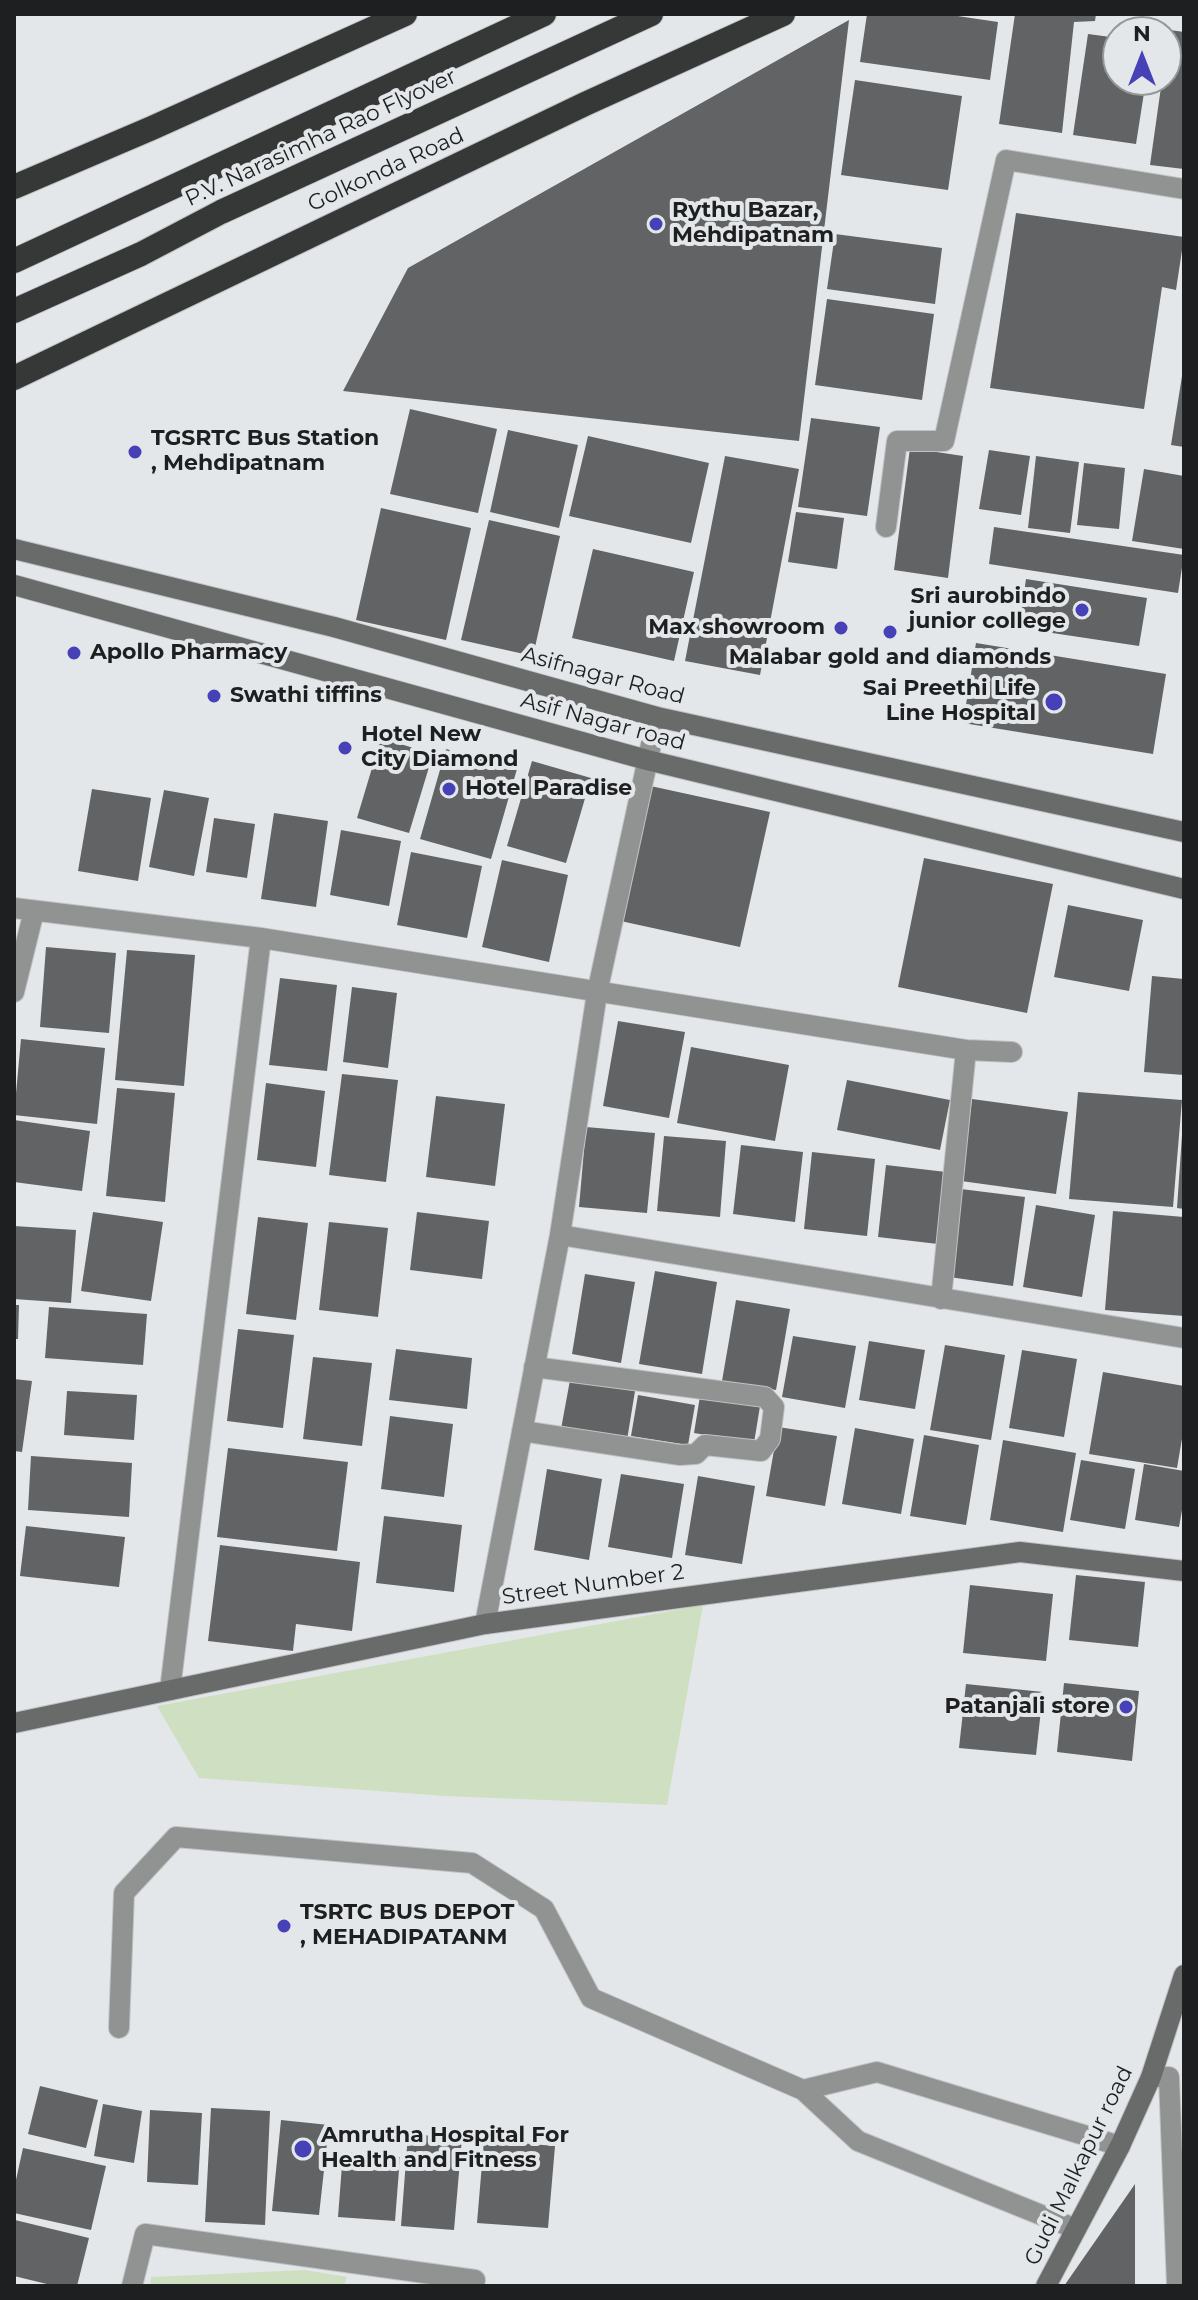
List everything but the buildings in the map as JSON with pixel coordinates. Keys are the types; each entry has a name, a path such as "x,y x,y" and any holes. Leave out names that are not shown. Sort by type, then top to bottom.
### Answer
{"highway":[{"path":"14,187 405,14"},
{"name":"P.V. Narasimha Rao Flyover","path":"14,261 544,14"},
{"name":"P.V. Narasimha Rao Flyover","path":"14,311 651,14"},
{"name":"Golkonda Road","path":"14,378 571,111 783,14"}],"main road":[{"name":"Asifnagar Road","path":"14,549 334,627 657,717 1184,832"},
{"name":"Asif Nagar road","path":"14,585 647,760 1184,889"},
{"name":"Street Number 2","path":"14,1723 485,1624 1020,1552 1184,1571"},
{"name":"Gudi Malkapur road","path":"1046,2286 1120,2146 1168,2077 1184,1975"}],"street":[{"path":"886,527 897,441 944,441 1006,160 1184,189"},
{"path":"485,1624 560,1235 597,993 657,717"},
{"path":"14,992 24,910 261,938 966,1050 1012,1052"},
{"path":"170,1690 261,938"},
{"path":"941,1299 966,1050"},
{"path":"560,1235 1184,1338"},
{"path":"522,1431 680,1455 696,1454 705,1445 761,1451 770,1439 774,1407 765,1397 534,1367"},
{"path":"119,2028 124,1893 176,1837 472,1863 544,1909 591,1998 803,2090 858,2141 1076,2229"},
{"path":"803,2090 877,2072 1120,2146"},
{"path":"1168,2077 1177,2286"},
{"path":"132,2286 145,2234 475,2280 473,2286"}],"green space":[{"path":"703,1605 667,1805 446,1796 199,1778 157,1706"},
{"path":"305,2270 347,2277 344,2286 150,2286 151,2277"}],"place":[{"name":"Rythu Bazar, Mehdipatnam","path":"656,224"},
{"name":"TGSRTC Bus Station , Mehdipatnam","path":"135,452"},
{"name":"Sri aurobindo junior college","path":"1082,610"},
{"name":"Max showroom","path":"841,628"},
{"name":"Malabar gold and diamonds","path":"890,632"},
{"name":"Apollo Pharmacy","path":"74,653"},
{"name":"Swathi tiffins","path":"214,696"},
{"name":"Sai Preethi Life Line Hospital","path":"1054,702"},
{"name":"Hotel New City Diamond","path":"345,748"},
{"name":"Hotel Paradise","path":"449,789"},
{"name":"Patanjali store","path":"1126,1707"},
{"name":"TSRTC BUS DEPOT , MEHADIPATANM","path":"284,1926"},
{"name":"Amrutha Hospital For Health and Fitness","path":"303,2149"}]}
